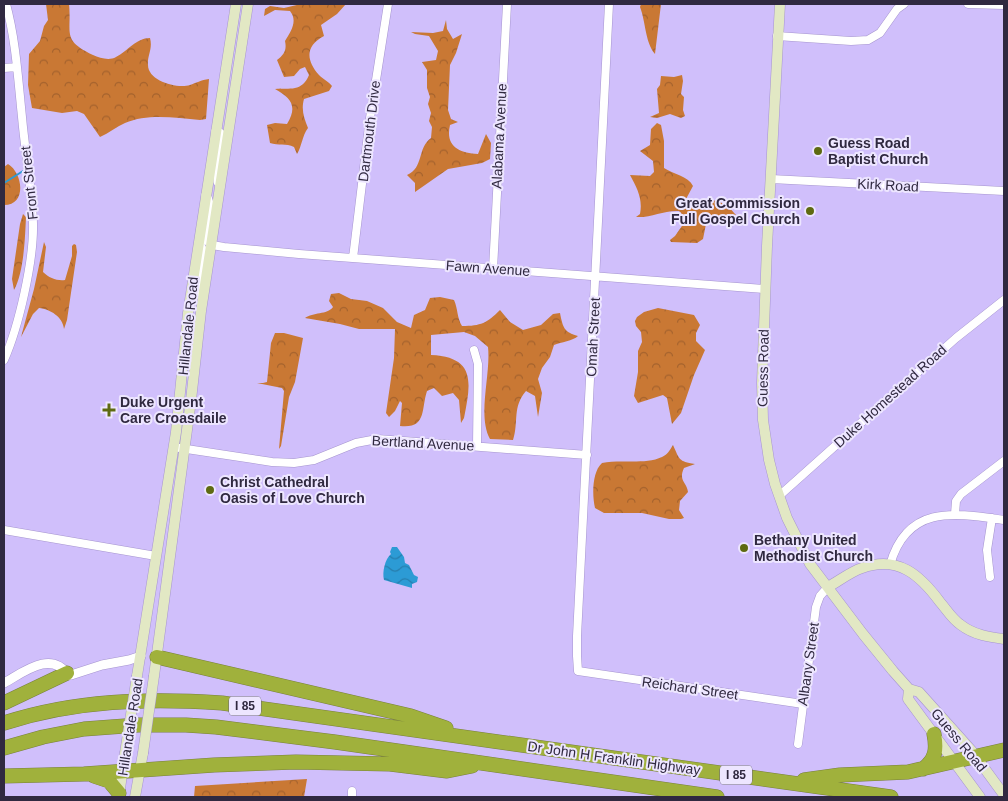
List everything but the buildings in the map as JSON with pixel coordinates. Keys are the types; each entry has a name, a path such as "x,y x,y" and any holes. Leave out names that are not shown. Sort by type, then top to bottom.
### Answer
{"highway":[{"path":"157,657 411,716 485,740"},
{"path":"4,703 67,673"},
{"name":"I 85","path":"4,722 85,705 143,700 168,700 255,707 485,740"},
{"name":"I 85","path":"4,748 75,731 119,726 159,724 216,727 717,797"},
{"path":"923,769 933,760 935,755 934,734"},
{"name":"Dr John H Franklin Highway","path":"485,740 891,797"},
{"path":"778,781 840,775 908,772 1004,750"},
{"path":"4,776 84,774 223,765 328,761 390,764 447,771 483,764"},
{"path":"84,774 107,780 119,795"}],"main road":[{"name":"Hillandale Road","path":"119,795 174,447 188,313 236,4"},
{"name":"Hillandale Road","path":"135,797 157,657 201,311 248,4"},
{"name":"Guess Road","path":"780,4 762,383 763,420 769,460 779,496 810,564 863,634 910,689 919,692 975,756 1004,795"},
{"path":"828,587 860,568 877,565 900,567 922,580 955,621 962,626 978,635 1004,639"},
{"name":"Guess Road","path":"910,689 908,699 980,797"}],"street":[{"name":"Front Street","path":"4,360 14,334 33,236 32,208 17,67 6,4"},
{"name":"Dartmouth Drive","path":"353,258 370,118 388,4"},
{"name":"Alabama Avenue","path":"493,269 507,4"},
{"name":"Omah Street","path":"578,671 576,656 609,4"},
{"path":"778,36 851,41 868,40 880,33 897,9 904,4"},
{"path":"968,4 1004,5"},
{"path":"4,68 17,67"},
{"path":"216,132 220,133 221,138 218,164 219,195"},
{"name":"Kirk Road","path":"771,179 1004,191"},
{"path":"206,195 210,202 207,238 212,245"},
{"path":"199,243 204,253 200,277 201,311"},
{"name":"Fawn Avenue","path":"212,245 353,258 765,289"},
{"name":"Duke Homestead Road","path":"779,496 956,338 1004,300"},
{"path":"474,350 478,364 478,446"},
{"name":"Bertland Avenue","path":"174,447 290,463 314,460 356,443 377,439 587,455"},
{"path":"955,514 956,501 961,494 1004,461"},
{"path":"890,565 897,545 908,532 916,525 935,516 955,514 1004,520"},
{"path":"990,577 987,550 992,518"},
{"path":"4,530 156,556"},
{"name":"Albany Street","path":"798,744 816,607 820,596 828,587"},
{"path":"4,683 35,667 49,663 60,665 67,673 86,665 130,655 157,657"},
{"name":"Reichard Street","path":"578,671 803,704"}],"green space":[{"path":"46,4 69,4 69,29 72,40 83,50 93,55 110,59 136,42 150,38 149,71 158,79 171,85 184,86 209,79 206,119 143,118 125,123 100,137 84,114 77,111 62,113 32,108 28,85 29,54 40,41 44,26 48,20"},
{"path":"301,4 346,4 337,14 321,25 324,36 313,44 311,49 310,59 312,64 319,75 332,86 329,91 304,99 303,114 308,128 297,154 294,147 270,143 267,125 275,123 287,124 292,112 289,99 275,89 299,87 309,75 305,67 300,69 294,76 284,77 277,60 284,52 286,47 285,41 293,26 294,22 290,11 275,10 264,16 265,9 270,6 284,8"},
{"path":"641,4 661,4 655,54 647,38 640,7"},
{"path":"446,20 447,29 453,39 462,34 450,65 448,110 451,119 458,122 450,125 450,138 459,150 478,154 486,134 491,143 490,159 482,163 448,169 415,192 415,183 407,175 416,168 424,147 431,138 432,127 429,121 431,113 428,104 430,97 427,88 427,70 422,62 436,60 438,51 429,36 411,32 433,33 443,31"},
{"path":"682,75 681,94 684,97 683,110 685,116 681,118 670,114 657,118 650,117 659,113 657,89 660,85 661,76 674,77"},
{"path":"657,123 661,125 664,141 664,168 684,177 693,186 686,199 693,201 718,201 736,215 728,218 710,219 706,224 703,239 697,243 671,242 670,240 684,223 683,215 679,211 636,217 640,214 640,198 630,175 650,176 654,172 653,161 640,151 650,145 651,129"},
{"path":"8,164 17,174 20,188 16,200 11,204 4,205 4,167"},
{"path":"23,214 26,217 23,255 20,274 14,290 12,279"},
{"path":"44,242 46,247 43,272 59,280 65,280 72,256 72,246 76,245 77,252 67,320 64,329 59,317 39,308 33,314 21,337 34,289"},
{"path":"339,293 351,299 367,301 383,308 397,322 411,328 414,315 425,310 430,298 440,297 454,300 462,326 483,323 500,310 510,322 523,330 541,325 553,314 560,313 565,329 578,336 554,345 538,379 542,393 538,417 535,396 526,391 517,409 513,440 490,439 486,429 484,407 488,370 488,347 475,336 464,332 431,335 431,355 446,357 456,361 467,374 468,394 464,418 461,423 459,400 453,393 442,396 434,388 427,391 419,421 409,426 400,426 402,403 400,401 395,411 389,417 386,413 394,358 395,329 359,329 305,318 330,310 333,307 329,301 331,294"},
{"path":"658,308 694,315 700,325 696,333 696,341 705,350 681,413 672,424 667,398 663,395 638,403 634,396 638,372 638,351 642,342 641,332 636,326 635,321 644,312"},
{"path":"275,333 284,333 303,338 279,449 284,391 282,388 257,383 267,382 271,343"},
{"path":"673,445 680,459 695,464 684,468 682,472 682,479 688,492 680,501 679,510 684,518 669,519 642,513 604,513 595,508 593,497 594,484 596,472 602,463 648,461 662,457"},
{"path":"307,779 304,797 194,797 195,786"}],"water":[{"path":"392,547 397,547 404,557 405,563 409,565 414,575 418,577 417,582 412,584 412,588 384,580 384,566 391,554"}],"waterway":[{"path":"4,183 23,171"}],"place":[{"name":"Guess Road Baptist Church","path":"818,151"},
{"name":"Great Commission Full Gospel Church","path":"810,211"},
{"name":"Duke Urgent Care Croasdaile","path":"109,410"},
{"name":"Christ Cathedral Oasis of Love Church","path":"210,490"},
{"name":"Bethany United Methodist Church","path":"744,548"}]}
